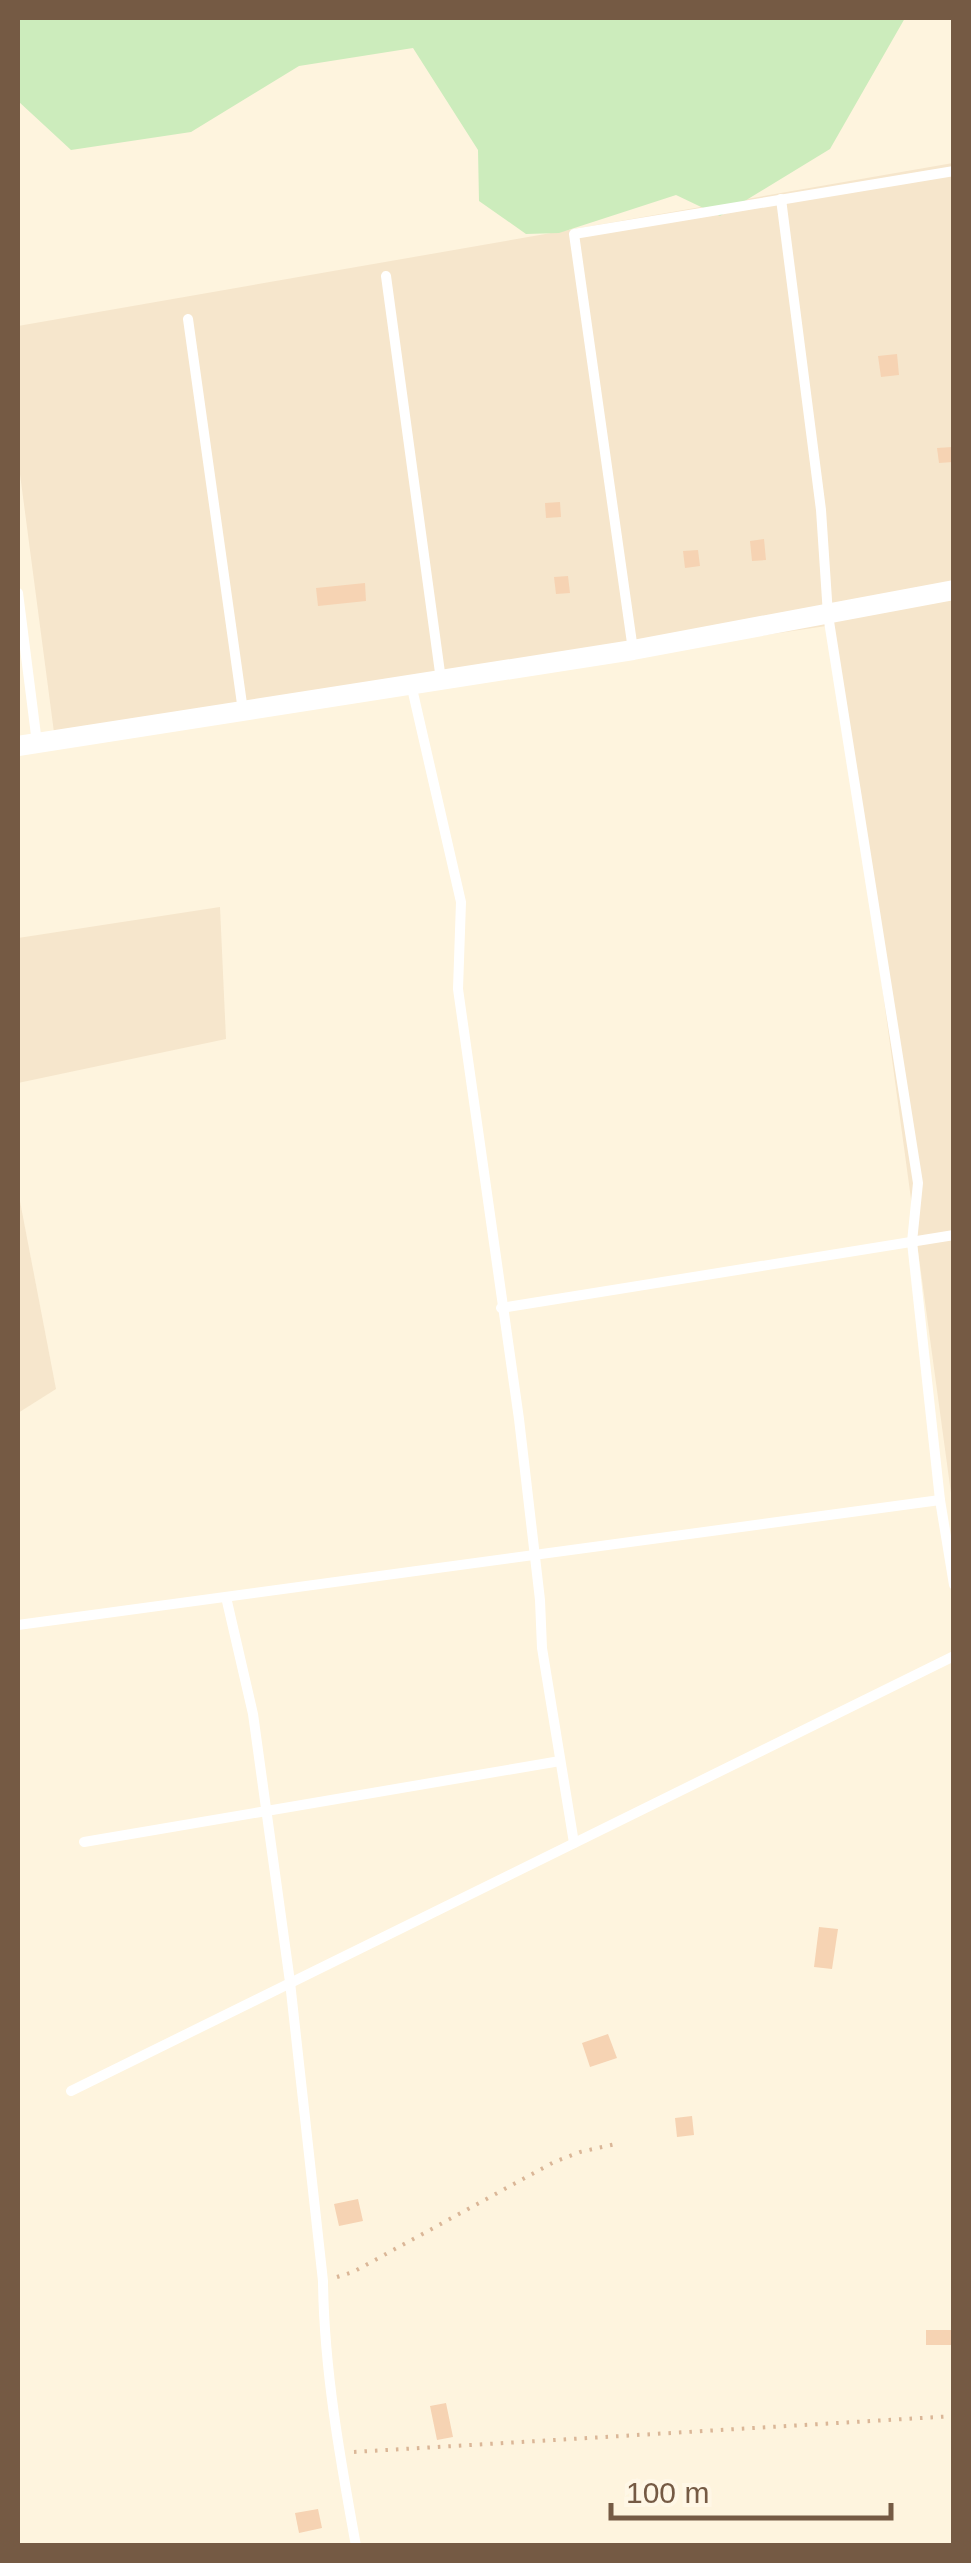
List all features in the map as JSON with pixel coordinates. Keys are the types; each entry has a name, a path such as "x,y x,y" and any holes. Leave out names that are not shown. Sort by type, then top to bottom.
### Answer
{"street":[{"path":"27,745 633,650 954,590"}],"lane":[{"path":"633,650 574,234 954,171"},
{"path":"781,199 820,510 828,615 918,1182 912,1242 940,1500 954,1585"},
{"path":"386,276 441,680"},
{"path":"188,319 242,711"},
{"path":"18,593 27,745"},
{"path":"412,684 461,902 458,988 535,1555 542,1648 574,1843"},
{"path":"501,1308 954,1235"},
{"path":"18,1625 940,1500"},
{"path":"226,1597 253,1714 267,1813 290,1982 339,2453 356,2546"},
{"path":"71,2091 954,1656"},
{"path":"84,1842 560,1761"}],"path":[{"path":"323,2280 353,2272 554,2162 620,2144"},
{"path":"339,2453 954,2416"}],"shaded area":[{"path":"953,163 953,1508 833,625 55,740 18,459 18,326"},
{"path":"220,907 226,1039 18,1083 18,938"},
{"path":"18,1191 56,1389 18,1413"}],"green space":[{"path":"18,18 905,18 830,149 720,216 676,195 559,233 526,234 479,201 478,150 413,48 299,66 191,132 71,150 18,101"}],"building":[{"path":"897,354 899,375 881,377 878,356"},
{"path":"952,447 953,462 939,463 937,448"},
{"path":"560,502 561,517 546,518 545,503"},
{"path":"764,539 766,560 752,561 750,541"},
{"path":"698,550 700,566 685,568 683,551"},
{"path":"568,576 570,593 556,594 554,577"},
{"path":"365,583 366,601 318,606 316,588"},
{"path":"819,1927 838,1929 832,1969 814,1967"},
{"path":"608,2034 617,2058 590,2067 582,2043"},
{"path":"692,2116 694,2135 677,2137 675,2118"},
{"path":"358,2199 363,2221 339,2226 334,2204"},
{"path":"926,2330 952,2330 952,2345 926,2345"},
{"path":"446,2403 453,2437 437,2440 430,2406"},
{"path":"318,2509 322,2528 299,2533 295,2513"}]}
